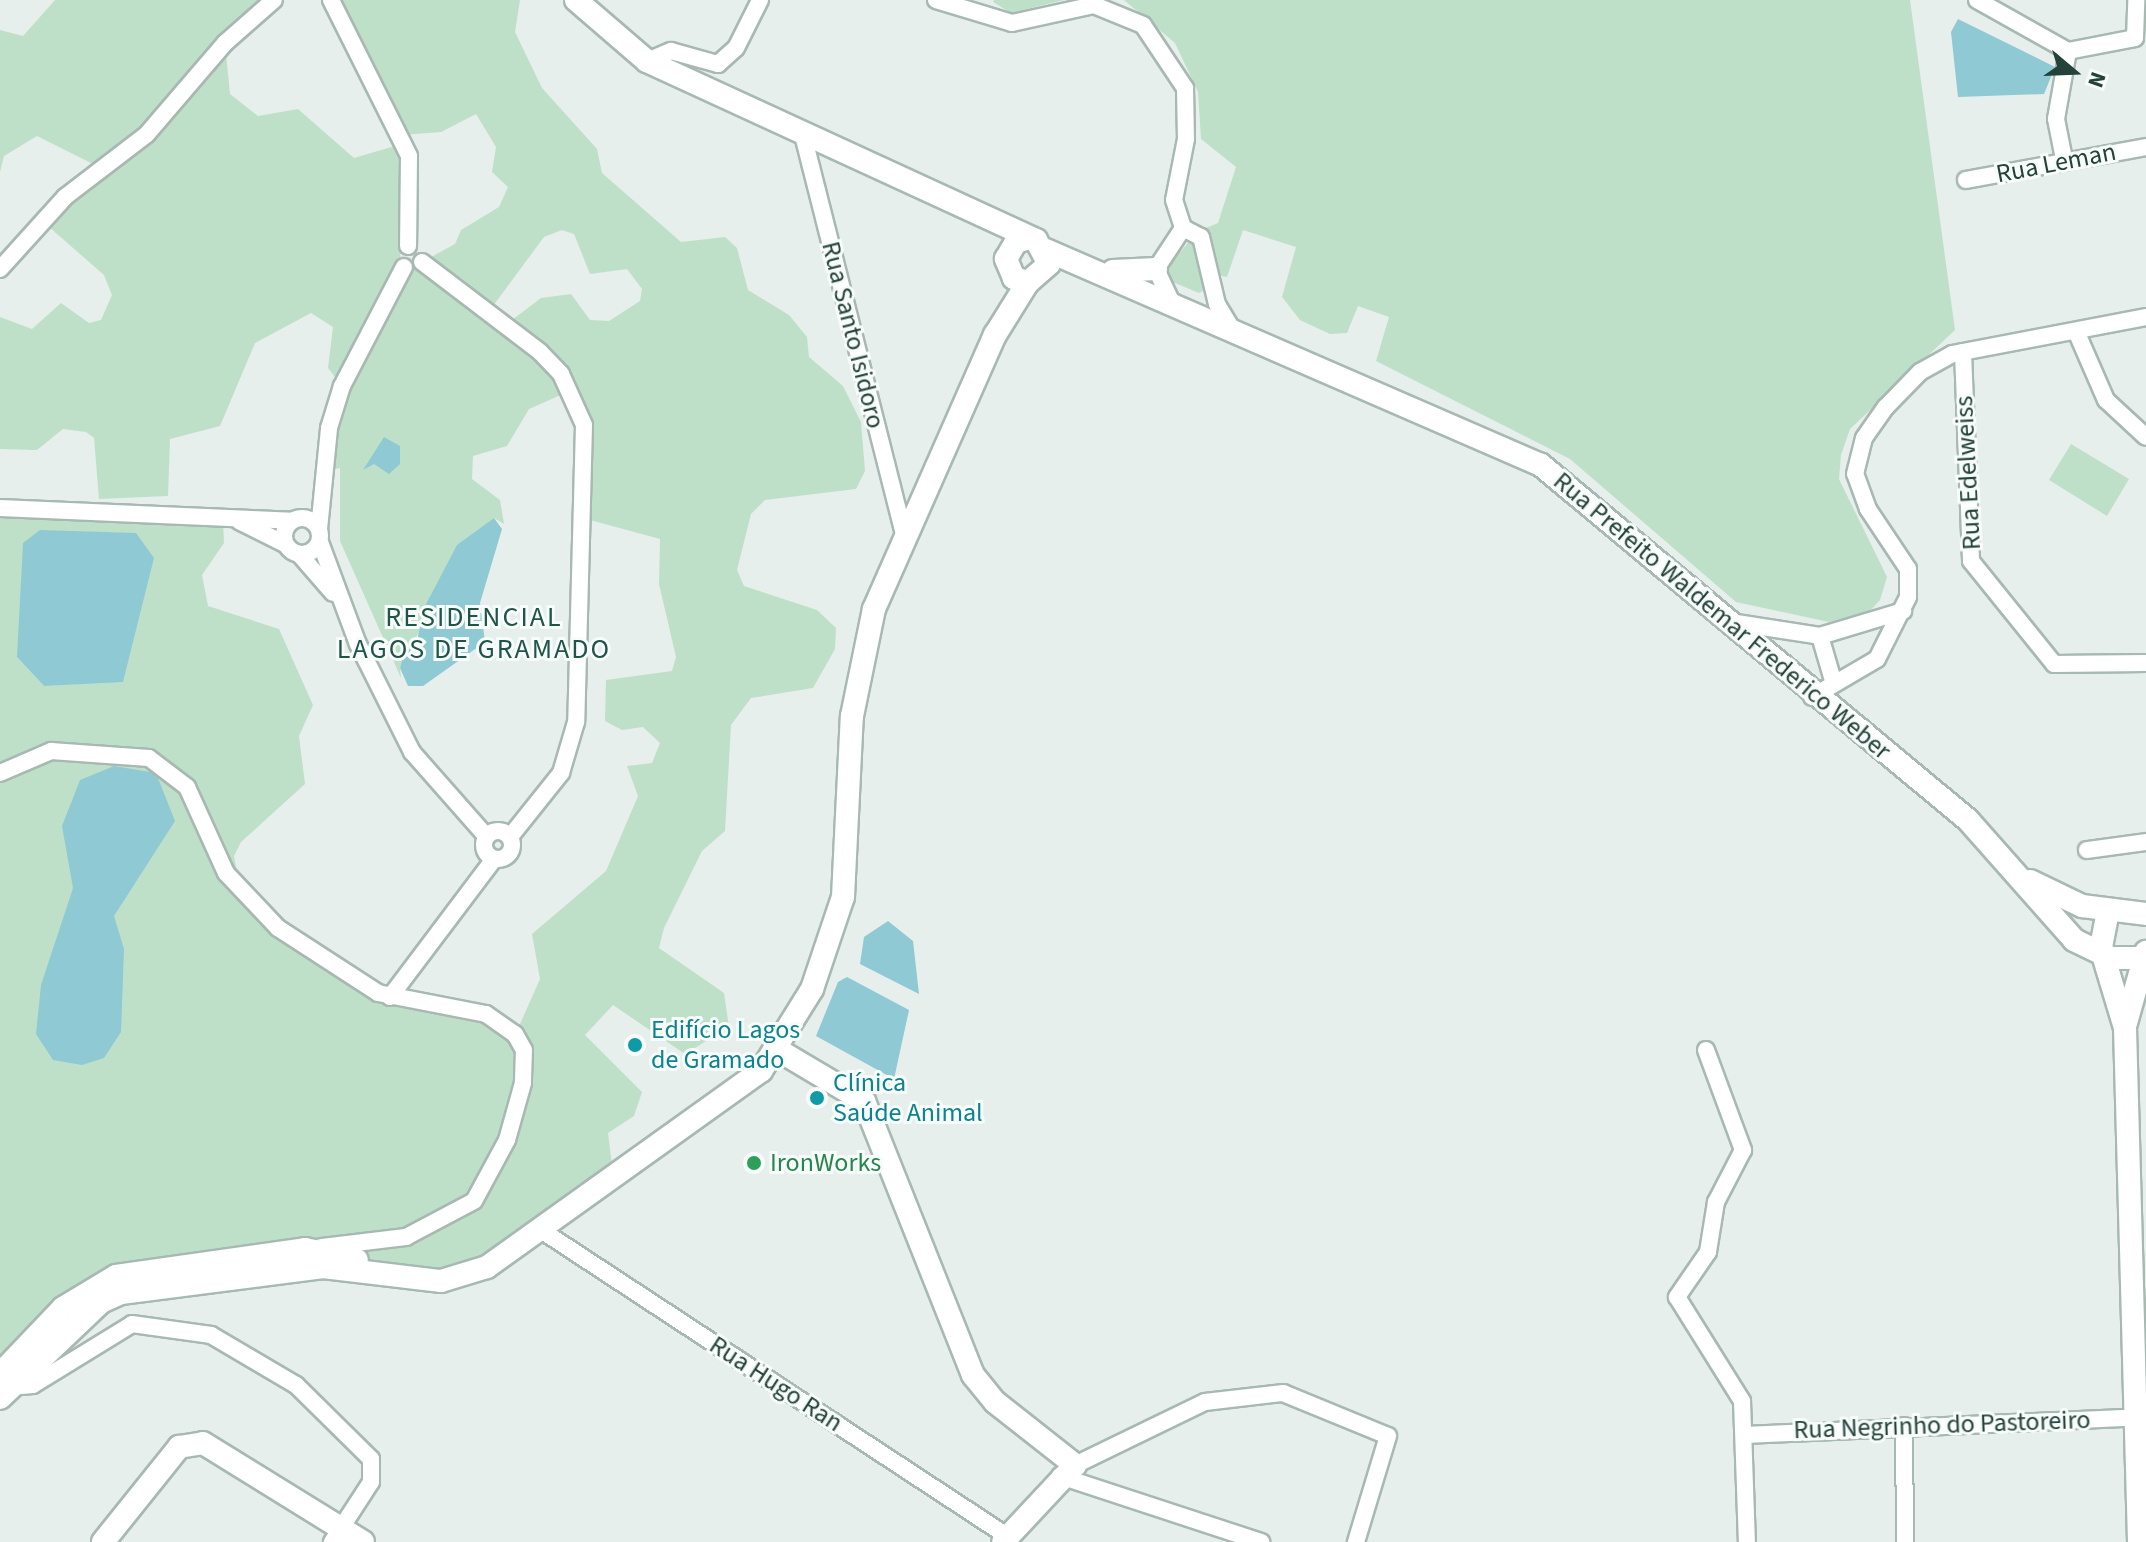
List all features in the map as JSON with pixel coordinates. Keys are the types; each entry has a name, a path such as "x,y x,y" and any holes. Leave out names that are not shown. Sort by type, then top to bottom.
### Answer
{"main road":[{"path":"13,1382 63,1308 116,1276 306,1259 394,1278 463,1277 544,1232 742,1088 778,1050 812,989 840,910 856,680 904,534 1028,261 983,215 647,61 576,0"},
{"name":"Rua Prefeito Waldemar Frederico Weber","path":"1028,261 1104,270 1541,465 1812,697 1968,820 2024,878 2062,930 2106,956"},
{"name":"Rua Prefeito Waldemar Frederico Weber","path":"1028,261 1127,282"},
{"path":"1104,270 1156,269"},
{"path":"2024,878 2108,911 2145,915"},
{"path":"2108,911 2101,929 2125,1028 2138,1417 2139,1542"},
{"path":"2106,956 2145,956 2125,1028"},
{"path":"778,1050 864,1101 973,1375 995,1402 1067,1470 1005,1539"},
{"path":"13,1382 121,1293 306,1259 341,1249 394,1278"},
{"path":"103,1542 179,1447 216,1449 337,1535 363,1542"}],"street":[{"path":"0,269 57,205 147,134 225,43 274,0"},
{"path":"331,0 409,156 408,246 400,253 404,267 342,386 323,472 320,536 340,601 412,752 486,836 485,852 494,859"},
{"path":"647,61 671,51 718,64 736,48 760,0"},
{"path":"936,0 1012,23 1094,5 1143,25 1185,88 1186,139 1174,200 1183,228 1201,237 1217,304 1232,329"},
{"path":"1977,0 2068,51 2135,38 2136,0"},
{"path":"2064,159 2056,119 2068,51"},
{"name":"Rua Santo Isidoro","path":"803,135 904,534"},
{"name":"Rua Leman","path":"1966,180 2064,159 2146,147"},
{"path":"1171,301 1156,269 1183,228"},
{"path":"390,997 494,859 509,853 510,837 561,773 576,722 584,425 561,374 540,352 422,262 418,248 408,246"},
{"path":"404,267 422,262"},
{"path":"1812,697 1877,659 1903,611 1908,569 1858,490 1858,455 1874,422 1935,360 2146,317"},
{"path":"2076,331 2106,400 2146,437"},
{"name":"Rua Edelweiss","path":"1963,352 1971,561 2054,664 2146,663"},
{"path":"285,544 323,472"},
{"path":"0,508 298,519 320,536"},
{"path":"230,517 285,544 300,555 340,601"},
{"path":"300,555 320,536"},
{"path":"1725,621 1820,636 1903,611"},
{"path":"1820,636 1834,684"},
{"path":"0,773 51,751 130,754 165,767 187,787 226,873 258,912 390,997 494,1017 524,1050 523,1083 507,1140 474,1201 426,1231 341,1249"},
{"path":"486,836 495,830 510,837"},
{"path":"2087,850 2146,842"},
{"path":"1706,1050 1743,1150 1716,1202 1708,1252 1677,1297 1734,1384 1747,1435 1747,1542"},
{"name":"Rua Hugo Ran","path":"544,1232 1005,1539"},
{"path":"13,1382 132,1324 211,1335 296,1385 371,1459 371,1482 337,1535"},
{"path":"1067,1470 1205,1402 1255,1392 1283,1393 1388,1436 1356,1542"},
{"name":"Rua Negrinho do Pastoreiro","path":"1747,1435 2138,1417"},
{"path":"1904,1426 1905,1542"},
{"path":"1067,1470 1261,1542"}],"green space":[{"path":"55,0 274,0 225,43 230,94 258,116 298,109 354,158 395,146 409,156 400,258 409,269 455,244 461,230 499,207 508,187 492,172 496,147 476,114 441,132 402,135 331,0 520,0 515,32 542,88 597,149 602,173 681,242 725,237 737,248 748,290 789,315 807,337 809,357 843,386 861,422 865,471 856,489 765,500 751,514 737,570 744,586 817,610 836,628 835,649 813,688 751,698 731,725 725,831 702,851 664,928 659,948 724,993 729,1027 685,1054 613,1005 585,1035 642,1092 634,1116 608,1133 613,1173 487,1267 394,1278 116,1276 0,1374 0,513 223,518 224,543 202,575 208,606 279,629 313,705 299,736 305,784 241,842 234,856 241,894 362,985 486,1014 516,1033 540,979 532,934 606,871 638,796 627,766 652,763 660,743 643,727 622,730 605,721 606,680 672,671 676,657 659,584 660,539 590,520 582,506 587,449 563,394 529,409 507,446 473,456 472,479 500,500 504,524 494,518 465,544 400,668 401,678 340,541 340,468 323,472 342,386 328,368 333,327 311,313 255,343 220,426 170,439 168,496 99,499 94,438 86,432 63,429 37,450 0,449 0,317 32,329 61,303 89,323 101,320 112,295 104,275 41,220 103,169 37,136 4,156 0,172 0,30 23,36","holes":["562,230 574,234 590,274 627,269 642,289 640,301 609,321 590,320 571,294 541,298 508,323 490,310 544,237","17,657 123,681 44,686"]},
{"path":"994,0 1064,0 1011,13 993,2"},
{"path":"1124,0 1910,0 1955,330 1850,429 1841,455 1839,479 1887,577 1880,600 1870,611 1829,622 1736,602 1570,459 1376,361 1389,317 1358,306 1347,333 1330,334 1300,320 1282,297 1296,247 1243,230 1227,277 1218,275 1206,228 1218,223 1236,167 1201,139 1198,92 1175,43"},
{"path":"1193,237 1206,289 1199,293 1168,280 1166,269"},
{"path":"2071,444 2129,479 2107,516 2049,480"}],"water":[{"path":"1958,19 2055,67 2044,94 1958,97 1951,32"},
{"path":"384,437 400,446 400,464 389,474 374,464 363,470"},
{"path":"494,518 502,529 480,603 485,642 423,686 408,686 400,668 405,651 416,647 423,610 457,545"},
{"path":"40,530 136,533 154,558 123,682 44,686 17,657 23,543"},
{"path":"114,766 156,773 175,821 114,916 124,949 121,1032 104,1058 82,1065 53,1060 36,1034 41,985 73,888 62,826 80,780"},
{"path":"888,921 913,941 919,994 860,964 864,937"},
{"path":"847,977 909,1010 894,1079 816,1036 838,982"}],"place":[{"name":"Edifício Lagos de Gramado","path":"635,1045"},
{"name":"Clínica Saúde Animal","path":"817,1098"},
{"name":"IronWorks","path":"754,1163"}],"district":[{"name":"RESIDENCIAL LAGOS DE GRAMADO","path":"474,633"}]}
